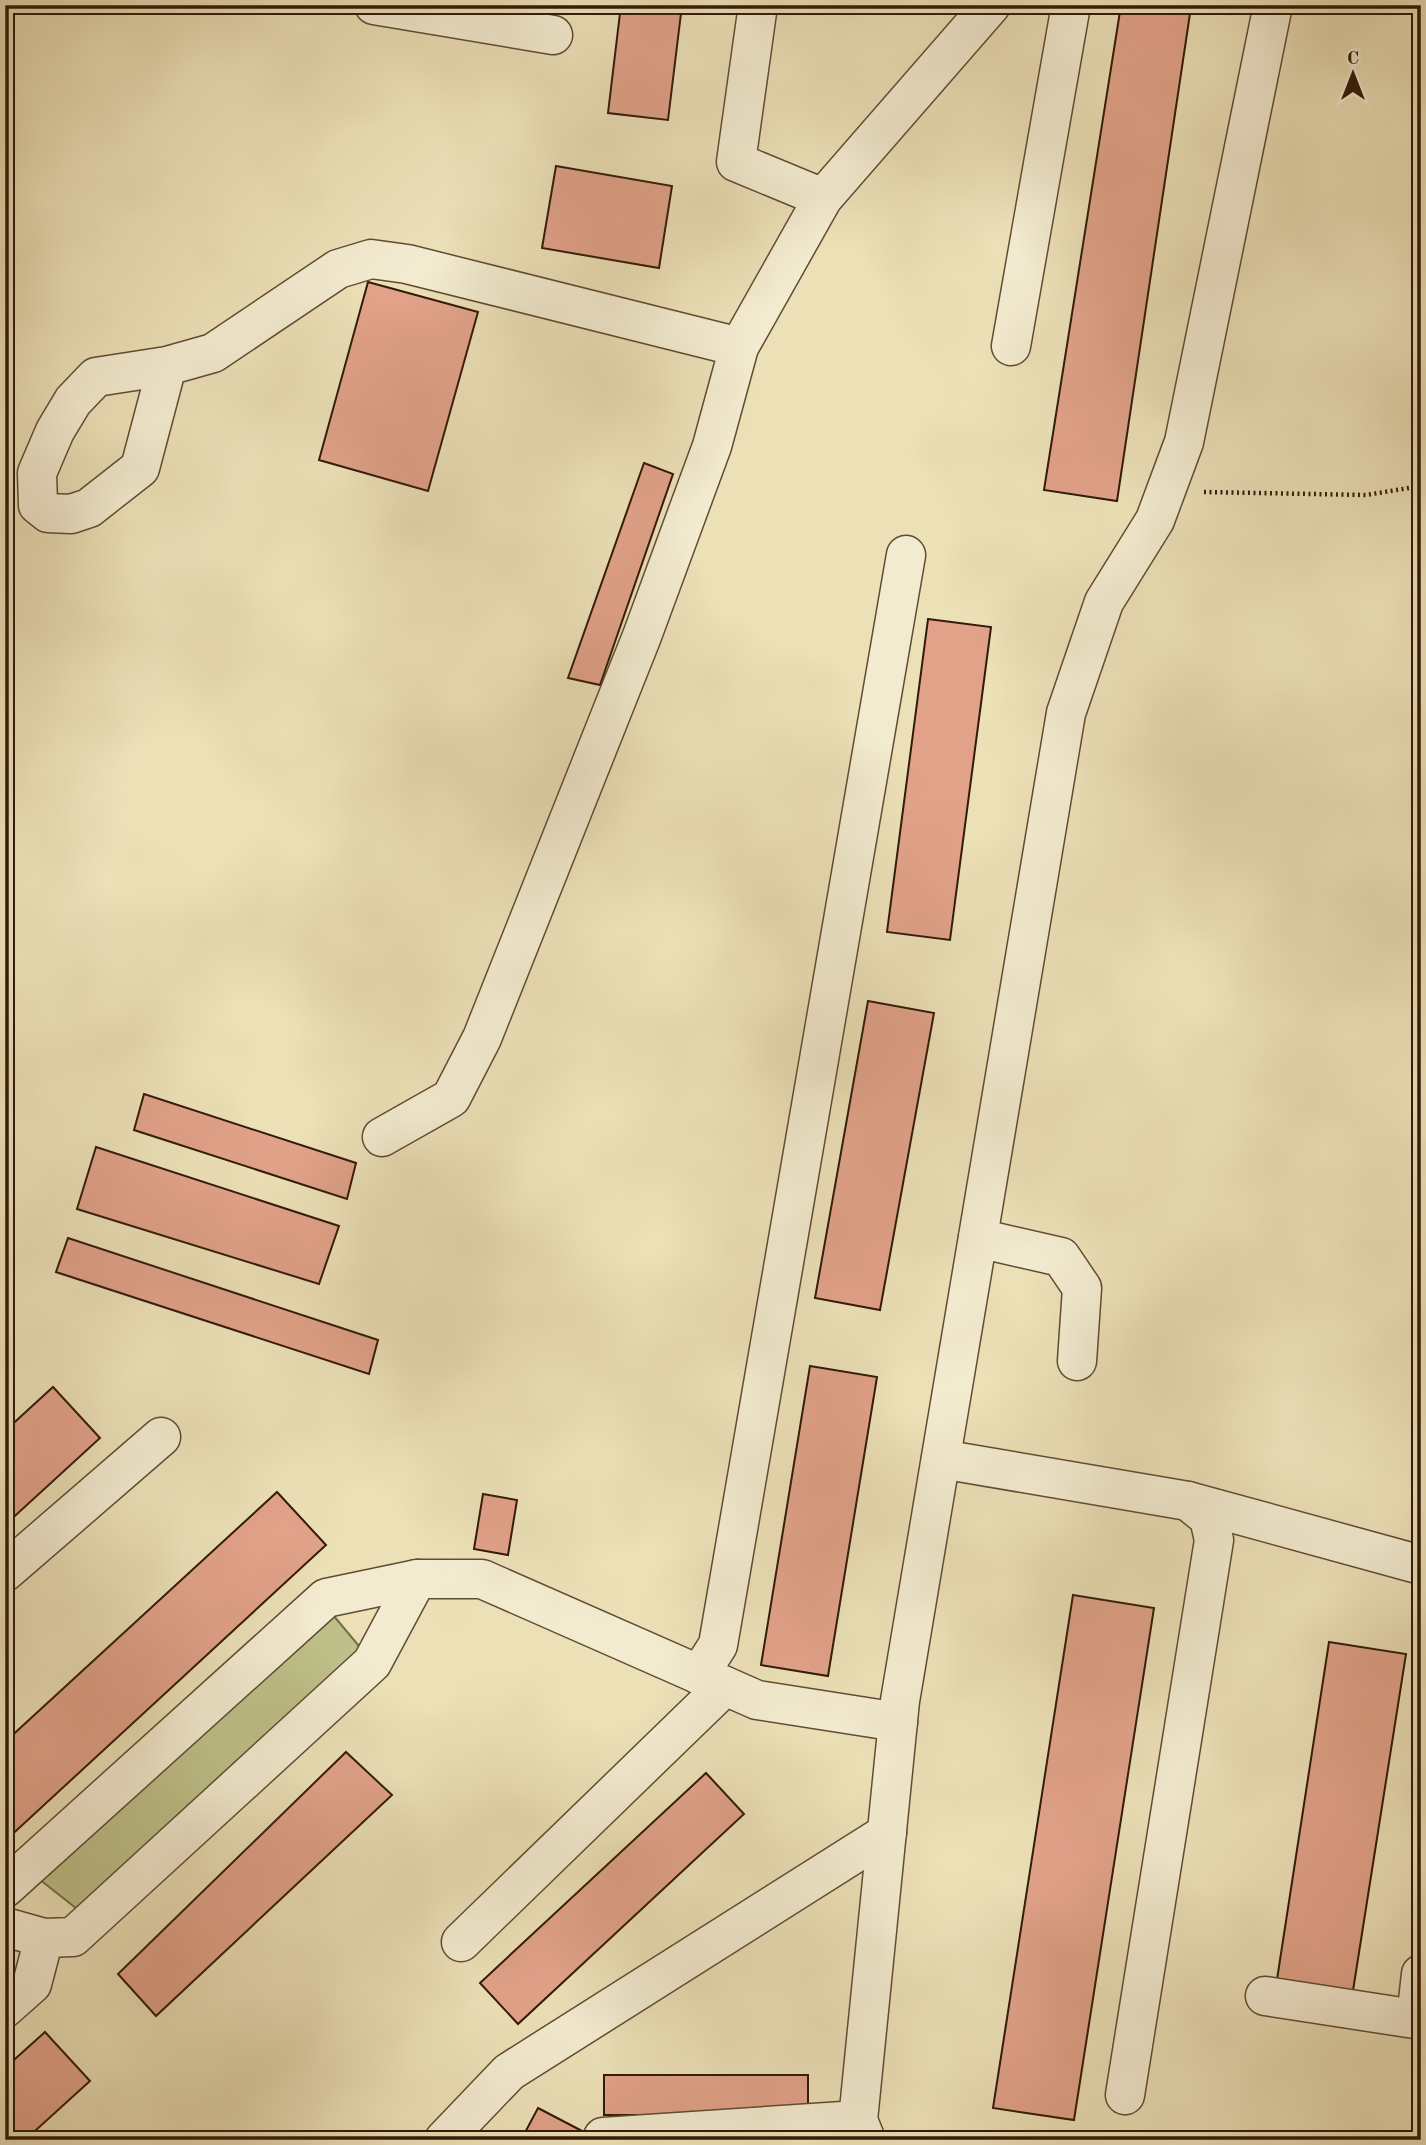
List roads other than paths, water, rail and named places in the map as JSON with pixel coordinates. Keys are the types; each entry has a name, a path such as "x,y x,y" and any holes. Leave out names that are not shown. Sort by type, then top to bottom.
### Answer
{"street":[{"path":"374,5 553,36"},
{"path":"758,5 736,162 823,198"},
{"path":"382,1138 451,1098 482,1038 525,937 579,788 647,624 712,446 739,347 823,198 991,5"},
{"path":"1011,346 1071,5"},
{"path":"602,2140 603,2137 862,2130 898,1722 1066,713 1104,602 1155,520 1184,442 1273,5"},
{"path":"167,366 213,353 338,269 371,259 407,264 739,347"},
{"path":"461,1942 712,1681 906,555"},
{"path":"978,1238 1061,1257 1082,1287 1077,1361"},
{"path":"5,1572 161,1437"},
{"path":"941,1459 1188,1501 1421,1565"},
{"path":"1125,2095 1214,1540 1209,1518 1188,1501"},
{"path":"5,1927 44,1938 74,1937 372,1663 417,1579"},
{"path":"5,1888 326,1598 417,1579 482,1579 757,1700 898,1722"},
{"path":"444,2140 509,2072 887,1833"},
{"path":"5,2008 32,1984 44,1938"},
{"path":"1265,1996 1418,2020 1421,1974"}]}
